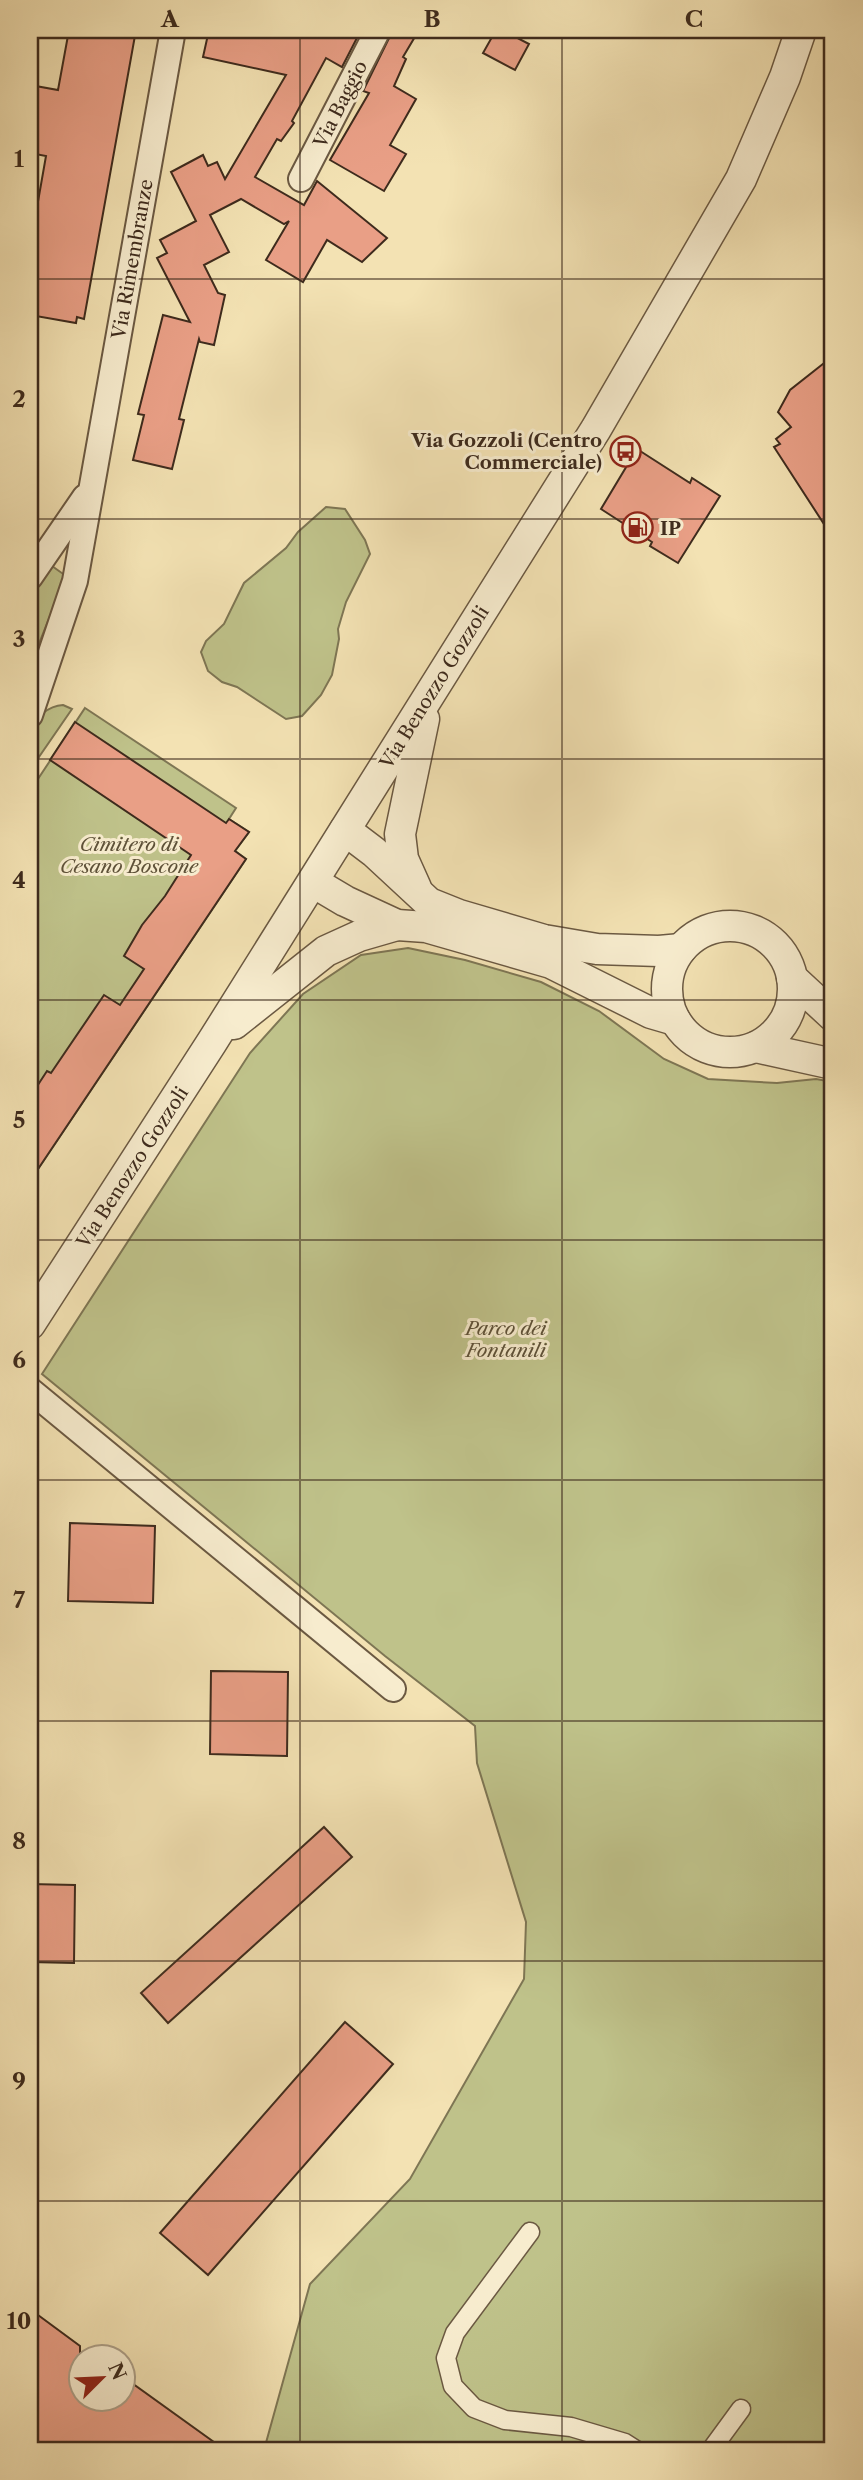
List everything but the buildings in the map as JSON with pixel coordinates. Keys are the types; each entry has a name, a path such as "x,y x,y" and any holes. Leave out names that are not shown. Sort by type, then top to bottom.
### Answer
{"street":[{"name":"Via Rimembranze","path":"30,715 73,587 173,30"},
{"name":"Via Baggio","path":"301,179 378,30"},
{"name":"Via Benozzo Gozzoli","path":"30,1324 212,1042 592,435 741,179 785,77 801,30"},
{"name":"Via Rimembranze","path":"30,577 91,487"},
{"path":"419,895 403,859 400,834 429,696"},
{"path":"345,830 374,852 429,903 459,915 544,940 597,949 681,949"},
{"path":"313,882 345,901 397,925"},
{"path":"212,1042 326,951 359,936 397,925 426,927 551,963 651,1013 675,1020"},
{"path":"729,926 759,933 778,948 792,978 792,999 784,1021 769,1039 755,1047 737,1052 713,1050 692,1040 675,1020 669,1008 667,985 670,970 681,949 692,938 706,930 729,926"},
{"path":"792,978 833,1016"},
{"path":"755,1047 833,1064"},
{"path":"30,1390 393,1689"},
{"path":"530,2232 455,2333 446,2358 453,2386 474,2408 505,2420 571,2427 636,2450"},
{"path":"711,2450 741,2409"}],"green space":[{"path":"326,507 345,509 365,540 370,554 346,602 338,629 339,639 332,675 321,695 302,716 286,719 208,671 201,652 206,641 224,624 244,583 286,548 298,532"},
{"path":"52,566 66,576 30,666 30,595"},
{"path":"63,705 72,709 30,770 29,740 32,726 43,713"},
{"name":"Cimitero di Cesano Boscone","path":"85,708 236,808 229,819 249,832 235,851 246,859 30,1181 30,791"},
{"path":"833,917 833,982 827,950"},
{"name":"Parco dei Fontanili","path":"408,948 465,960 541,982 599,1011 664,1059 708,1079 777,1083 816,1079 833,1082 833,2450 264,2450 310,2284 410,2179 524,1979 526,1922 477,1763 475,1726 385,1656 42,1374 250,1053 303,994 361,955"}],"place":[{"name":"Via Gozzoli (Centro Commerciale)","path":"625,451"},
{"name":"IP","path":"637,528"}]}
